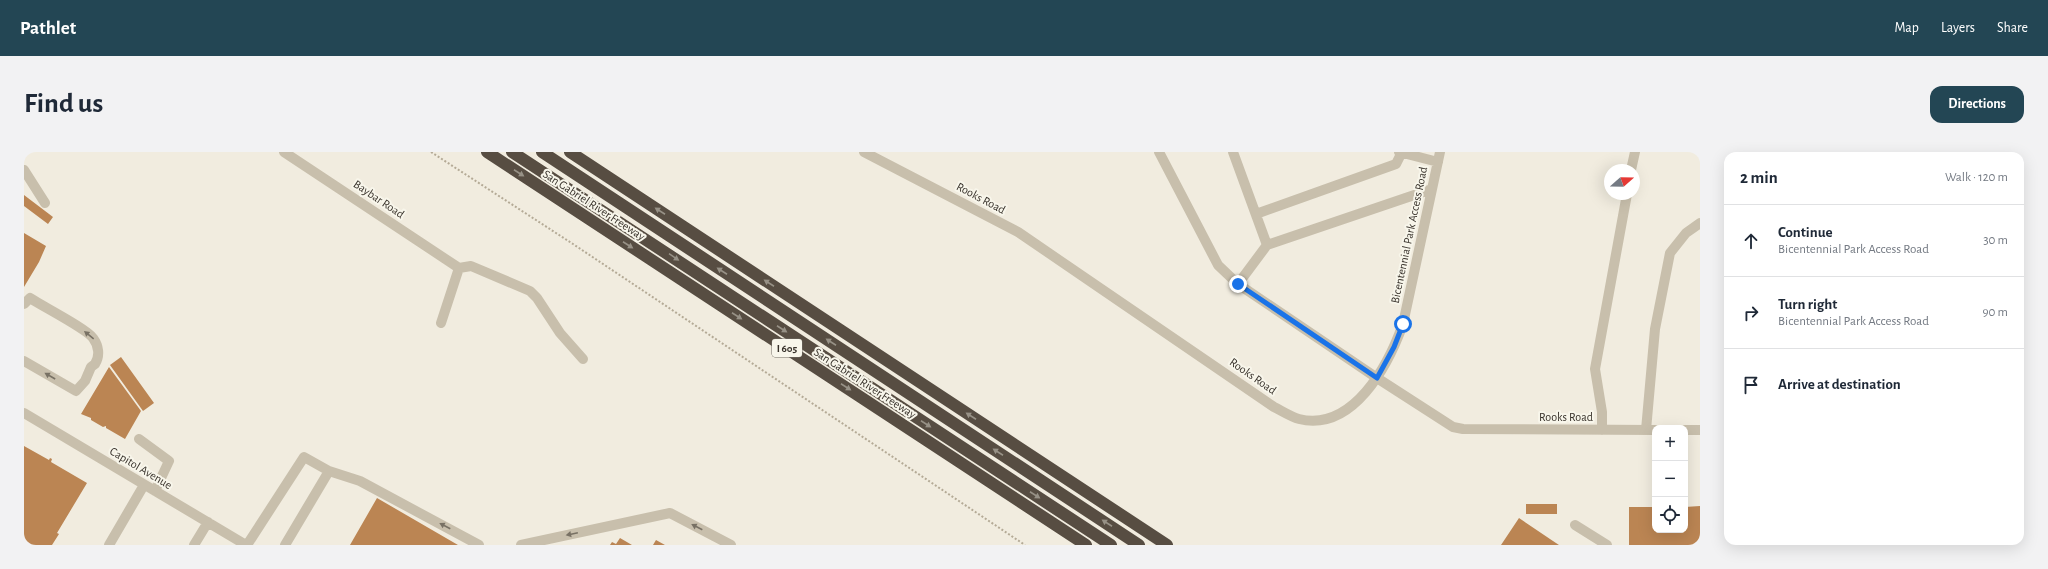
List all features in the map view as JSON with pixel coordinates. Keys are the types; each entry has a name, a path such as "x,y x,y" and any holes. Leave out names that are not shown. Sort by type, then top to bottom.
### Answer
{"highway":[{"name":"San Gabriel River Freeway","path":"487,152 1086,545"},
{"path":"512,152 1111,545"},
{"path":"542,152 1140,545"},
{"path":"570,152 1167,545"}],"street":[{"name":"Baybar Road","path":"284,152 459,268"},
{"name":"Rooks Road","path":"864,152 1018,232 1274,407 1298,419 1317,421 1335,417 1351,407 1377,378 1453,426 1463,429 1651,430"},
{"path":"1159,152 1218,265 1238,284 1377,378"},
{"path":"1233,152 1267,245"},
{"path":"1256,214 1396,164 1401,152 1439,157"},
{"path":"1632,164 1635,152"},
{"name":"Bicentennial Park Access Road","path":"1377,378 1394,347 1403,324 1439,157"},
{"path":"24,170 45,203"},
{"path":"1238,284 1267,245 1432,189"},
{"path":"1602,430 1602,412 1595,369 1626,200"},
{"path":"1651,430 1655,329 1670,253 1686,233 1700,223"},
{"path":"441,323 459,268 471,266 530,291 537,298 560,333 583,359"},
{"path":"24,361 76,391 86,381 91,367 95,364 98,353 94,339 90,334 27,301"},
{"name":"Capitol Avenue","path":"24,413 247,545"},
{"path":"1688,430 1700,430"},
{"path":"139,439 169,461 155,491"},
{"path":"247,545 304,457 329,471 360,481 479,545"},
{"path":"285,545 329,471"},
{"path":"109,545 144,484"},
{"path":"521,545 670,513 731,545"},
{"path":"194,545 208,522"},
{"path":"1576,525 1607,545"}],"path":[{"path":"431,152 573,244 1025,545"}],"building":[{"path":"24,195 53,217 48,224 24,206"},
{"path":"24,233 46,246 39,262 24,287"},
{"path":"121,357 154,403 143,411 110,365"},
{"path":"109,367 141,411 125,439 106,428 106,426 103,427 91,420 91,418 81,414"},
{"path":"24,446 49,460 50,458 52,459 51,462 87,483 57,533 59,534 52,545 24,545"},
{"path":"377,498 458,545 350,545"},
{"path":"1526,504 1557,504 1557,514 1526,514"},
{"path":"1700,506 1700,545 1629,545 1629,507 1652,507 1652,533 1688,533 1688,507"},
{"path":"1519,518 1550,539 1559,545 1501,545"},
{"path":"620,538 632,545 610,545 612,542 616,544"},
{"path":"656,540 665,545 653,545"}],"route":[{"path":"1238,284 1377,378 1394,347 1403,324"}]}
